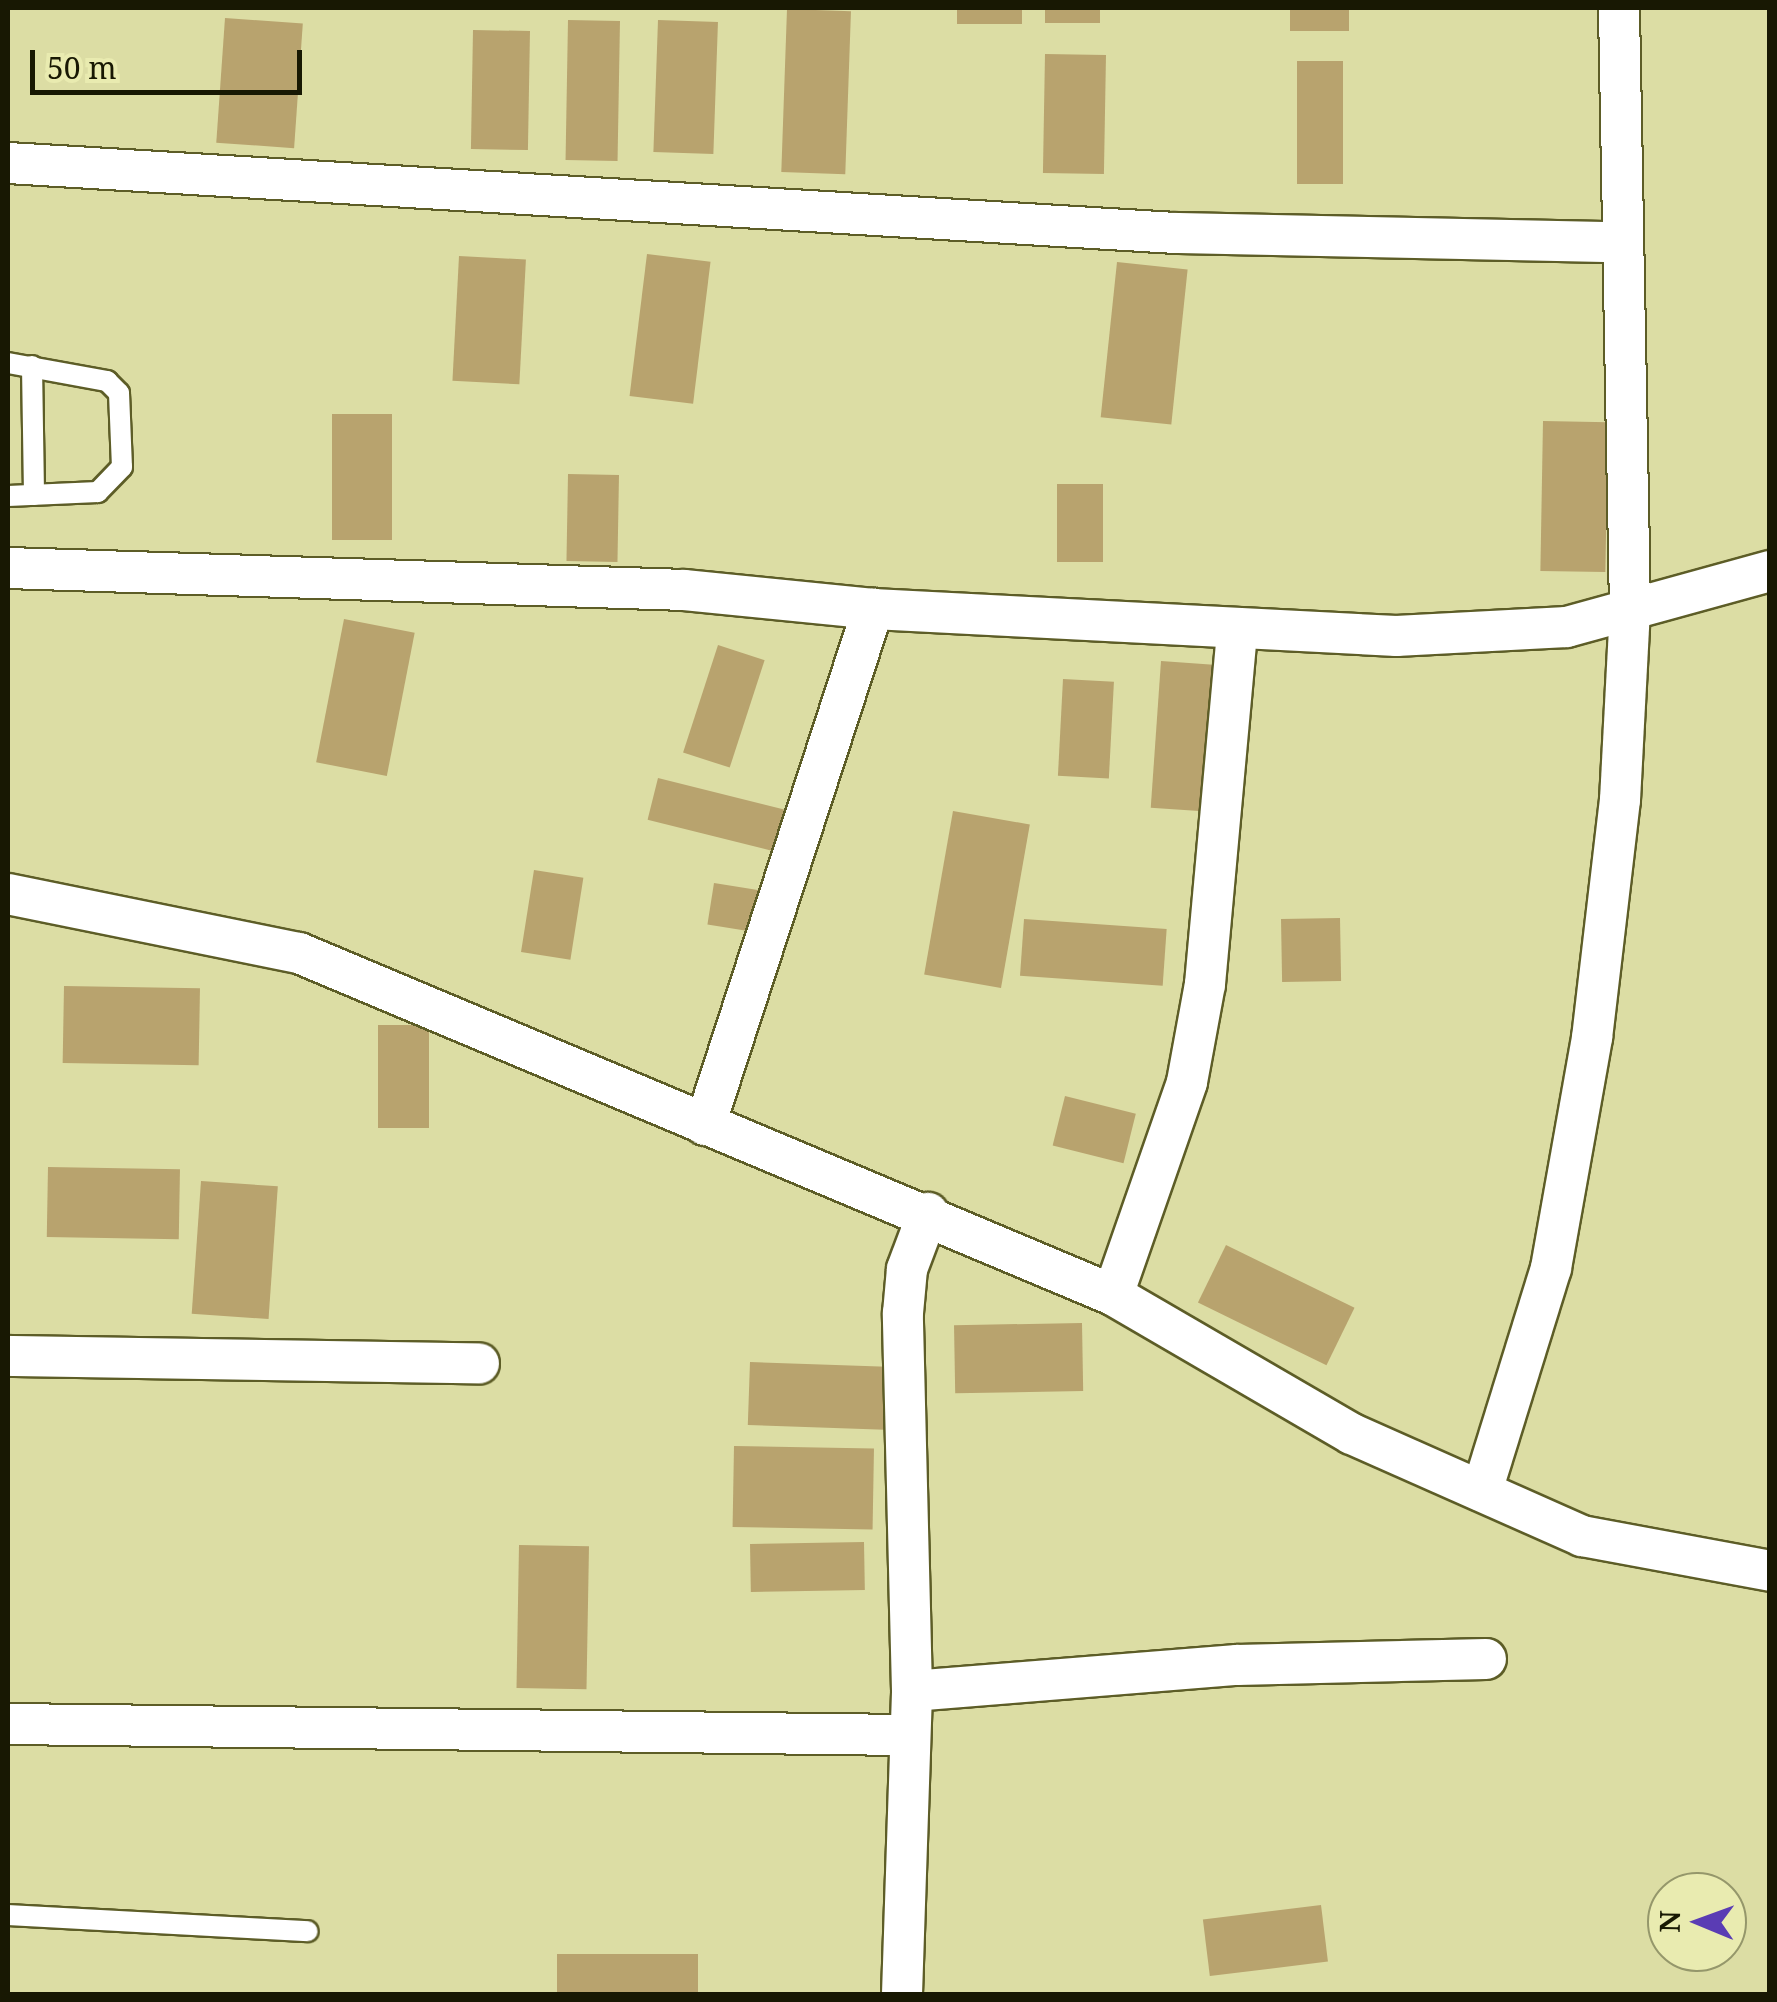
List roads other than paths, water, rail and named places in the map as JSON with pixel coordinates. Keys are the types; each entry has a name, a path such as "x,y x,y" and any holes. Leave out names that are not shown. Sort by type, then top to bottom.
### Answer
{"street":[{"path":"1482,1491 1523,1380 1573,1152 1611,893 1630,609 1620,242 1619,8"},
{"path":"8,163 1175,233 1620,242"},
{"path":"8,568 684,590 873,609 1237,632 1496,636 1630,609 1770,571"},
{"path":"705,1126 873,609"},
{"path":"1113,1294 1186,1082 1237,632"},
{"path":"8,894 299,953 1113,1294 1352,1434 1582,1536 1770,1571"},
{"path":"902,1994 912,1691 903,1313 906,1269 928,1214"},
{"path":"8,1356 480,1363"},
{"path":"912,1691 1200,1667 1486,1659"},
{"path":"8,1724 909,1735"}],"lane":[{"path":"8,362 85,374 119,394 122,467 98,492 8,496"},
{"path":"32,366 34,495"},
{"path":"8,1915 308,1931"}]}
